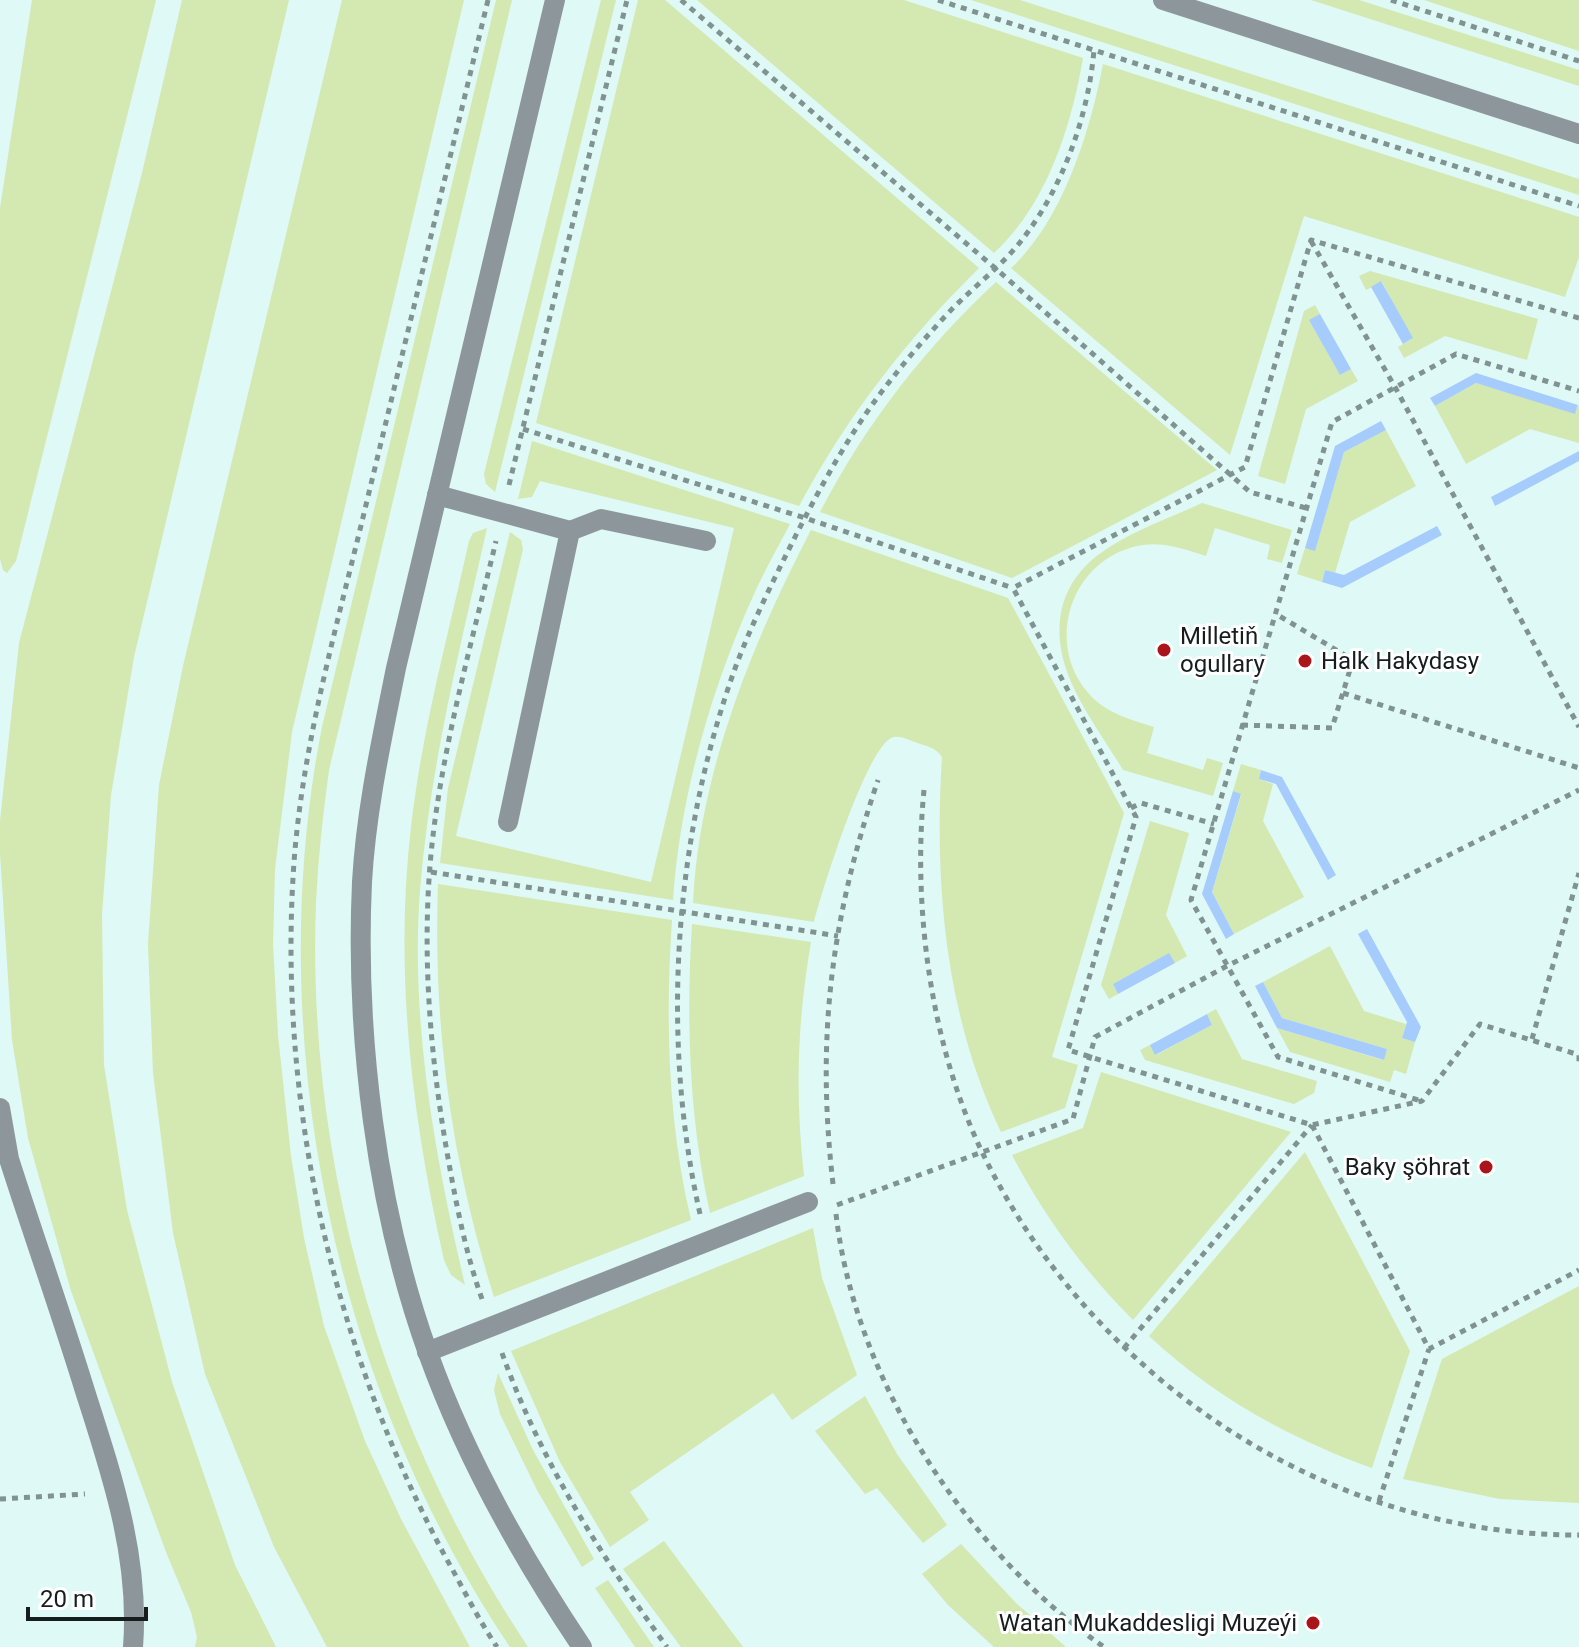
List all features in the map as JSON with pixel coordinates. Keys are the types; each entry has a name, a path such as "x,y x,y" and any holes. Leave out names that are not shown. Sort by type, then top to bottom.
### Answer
{"lane":[{"path":"555,0 380,747 365,853 360,950 361,1008 374,1121 399,1254 427,1352 474,1460 540,1583 582,1647"},
{"path":"1163,0 1579,134"},
{"path":"437,495 570,531 601,519 706,541"},
{"path":"508,822 570,531"},
{"path":"0,1108 9,1159 118,1492 131,1560 135,1620 133,1647"},
{"path":"427,1352 808,1202"}],"path":[{"path":"681,0 995,268 1250,492 1306,508"},
{"path":"938,0 1579,206"},
{"path":"1391,0 1579,61"},
{"path":"709,1242 691,1174 685,1128 679,1013 683,912 692,834 722,711 763,599 805,518 864,417 893,377 953,308 1011,253 1034,221 1062,171 1083,108 1094,50"},
{"path":"1311,240 1579,318"},
{"path":"1311,240 1395,387 1579,727"},
{"path":"1013,588 1245,467 1311,240"},
{"path":"1422,1101 1278,1057 1191,900 1332,422 1456,354 1579,391"},
{"path":"523,429 1013,588 1136,817 1068,1050 1312,1125 1422,1101 1480,1024 1579,1055 1579,1064"},
{"path":"1242,725 1332,728 1343,693 1353,660 1276,614"},
{"path":"1343,693 1579,768"},
{"path":"878,780 857,844 830,985 825,1081 827,1129 847,1274 862,1322 890,1390 927,1459 971,1524 1055,1610 1104,1647"},
{"path":"924,790 919,871 924,940 951,1067 982,1152 1033,1241 1072,1292 1124,1349 1185,1400 1243,1440 1301,1472 1379,1501 1434,1517 1490,1529 1579,1535"},
{"path":"836,1206 1073,1119 1095,1037 1227,966 1579,790"},
{"path":"1131,808 1141,803 1214,824"},
{"path":"431,872 838,936"},
{"path":"1532,1039 1579,873"},
{"path":"1124,1349 1312,1125"},
{"path":"1312,1125 1429,1349"},
{"path":"1379,1501 1429,1349 1579,1270"},
{"path":"0,1499 118,1492"}],"green space":[{"path":"32,0 156,0 16,561 7,573 0,559 0,208"},
{"path":"182,0 289,0 134,657 111,795 102,914 104,1065 127,1210 172,1382 235,1565 276,1647 195,1647 197,1637 191,1612 166,1552 71,1291 28,1138 12,1040 0,853 0,821 19,643 142,173"},
{"path":"342,0 464,0 292,732 275,869 273,944 278,1035 291,1156 304,1238 324,1326 365,1441 401,1519 470,1647 327,1647 274,1547 205,1374 173,1233 153,1073 148,944 159,785 183,666"},
{"path":"496,0 512,0 329,770 316,902 316,1000 325,1098 340,1196 364,1291 395,1385 432,1476 477,1563 528,1647 510,1647 449,1545 398,1437 357,1323 327,1205 308,1085 301,964 305,845 322,727"},
{"path":"601,0 616,0 495,492 486,484 484,474"},
{"path":"638,0 665,0 979,268 927,322 880,380 837,441 799,506 536,423"},
{"path":"697,0 904,0 1083,58 1064,137 1029,212 994,253"},
{"path":"971,0 1020,0 1579,179 1579,195"},
{"path":"1311,0 1359,0 1579,70 1579,86"},
{"path":"1424,0 1579,0 1579,51"},
{"path":"1103,64 1579,217 1579,257 1565,297 1304,216 1230,455 1011,268 1045,225 1072,174"},
{"path":"1370,271 1538,319 1527,360 1445,336 1404,358 1398,347 1412,339 1382,282 1366,290 1359,276"},
{"path":"996,282 1217,470 1012,578 820,512 856,449 898,390 944,334"},
{"path":"1315,305 1320,314 1310,321 1340,375 1351,369 1358,381 1306,409 1285,484 1258,476 1304,311"},
{"path":"1476,383 1575,413 1579,405 1579,443 1530,429 1466,464 1435,406"},
{"path":"1386,430 1416,486 1350,522 1335,573 1325,570 1322,582 1297,574 1305,548 1315,550 1344,452"},
{"path":"532,441 790,524 738,630 711,705 690,783 673,900 440,863 448,788 510,532 521,540 523,549 456,836 651,882 734,528 540,481 532,497 518,499"},
{"path":"1202,503 1292,530 1282,563 1267,559 1270,545 1215,528 1206,556 1161,545 1133,547 1111,556 1093,570 1079,588 1070,608 1067,630 1068,653 1076,674 1089,694 1111,711 1154,727 1147,753 1203,770 1207,758 1223,763 1213,796 1123,770 1075,691 1061,649 1059,627 1069,590 1092,560 1135,533"},
{"path":"487,528 438,753 420,890 418,940 422,1039 428,1089 444,1188 465,1285 451,1275 444,1260 423,1153 409,1045 404,936 411,827 429,719 469,541 473,533"},
{"path":"811,530 1008,598 1124,813 1052,1057 1078,1065 1065,1108 1001,1132 982,1088 967,1042 948,948 940,853 942,757 933,749 897,737 891,738 881,749 857,794 814,922 693,903 697,855 706,806 732,710 769,618"},
{"path":"1241,764 1261,770 1259,779 1273,784 1263,821 1304,897 1234,934 1212,892 1241,795 1233,791"},
{"path":"1150,821 1189,833 1166,915 1187,956 1175,963 1168,954 1113,984 1118,994 1109,999 1101,985"},
{"path":"438,884 672,920 670,1072 677,1146 691,1220 494,1297 466,1195 448,1093 439,990"},
{"path":"692,924 811,942 799,1059 799,1116 804,1176 710,1213 693,1105 689,996"},
{"path":"1330,946 1364,1011 1406,1024 1402,1038 1415,1042 1406,1074 1394,1070 1390,1082 1290,1052 1277,1028 1383,1060 1387,1049 1282,1018 1263,982"},
{"path":"1216,1009 1242,1059 1317,1081 1314,1093 1294,1104 1145,1060 1140,1050 1150,1045 1156,1055 1212,1025 1207,1014"},
{"path":"1101,1072 1291,1132 1133,1320 1066,1242 1012,1155 1083,1128"},
{"path":"1305,1152 1410,1351 1372,1468 1312,1444 1254,1414 1199,1378 1149,1336"},
{"path":"813,1228 822,1278 857,1375 792,1420 773,1393 630,1492 649,1520 610,1547 560,1462 511,1351"},
{"path":"1579,1286 1579,1503 1500,1499 1403,1479 1442,1359"},
{"path":"498,1373 533,1450 594,1559 582,1567 537,1490 500,1414 494,1390"},
{"path":"865,1396 897,1454 947,1525 923,1543 877,1488 865,1494 815,1431"},
{"path":"664,1541 743,1647 681,1647 623,1569"},
{"path":"961,1544 1016,1603 1066,1647 994,1647 948,1605 922,1574"},
{"path":"608,1580 654,1647 635,1647 595,1588"}],"water":[{"path":"1381,281 1413,338 1403,344 1371,287"},
{"path":"1320,314 1351,369 1340,375 1309,320"},
{"path":"1476,373 1578,405 1575,414 1476,383 1435,406 1430,398"},
{"path":"1381,421 1386,430 1344,452 1315,551 1305,548 1335,446"},
{"path":"1579,451 1579,461 1495,506 1491,497"},
{"path":"1437,526 1442,535 1342,588 1322,582 1325,570 1344,575"},
{"path":"1261,770 1282,777 1336,875 1328,880 1276,784 1259,779"},
{"path":"1233,791 1241,794 1212,892 1234,934 1226,939 1202,894"},
{"path":"1367,929 1421,1027 1415,1042 1402,1038 1407,1022 1358,934"},
{"path":"1169,953 1175,963 1118,994 1113,984"},
{"path":"1263,982 1282,1018 1387,1049 1384,1060 1277,1028 1255,986"},
{"path":"1207,1014 1212,1025 1155,1055 1150,1045"}],"place":[{"name":"Milletiň ogullary","path":"1164,650"},
{"name":"Halk Hakydasy","path":"1305,661"},
{"name":"Baky şöhrat","path":"1486,1167"},
{"name":"Watan Mukaddesligi Muzeýi","path":"1313,1623"}]}
